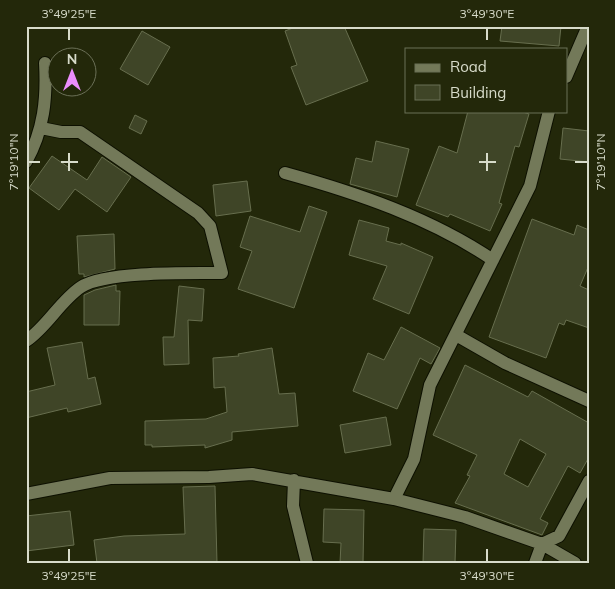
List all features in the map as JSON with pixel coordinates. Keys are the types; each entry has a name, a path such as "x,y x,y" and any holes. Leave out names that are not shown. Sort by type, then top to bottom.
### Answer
{"street":[{"path":"568,72 588,26"},
{"path":"26,162 41,128 46,88 45,63"},
{"path":"394,499 414,459 430,385 530,186 549,112"},
{"path":"26,341 81,286 96,281 158,273 222,273 210,226 198,213 80,132 61,132 41,128"},
{"path":"284,173 335,187 447,232 493,260"},
{"path":"456,335 505,363 589,401"},
{"path":"26,494 110,478 209,477 252,474 394,499 464,517 542,544 570,560"},
{"path":"294,480 293,506 307,563"},
{"path":"536,563 542,544 559,536 589,481"},
{"path":"559,536 570,560"}],"building":[{"path":"298,26 344,26 368,81 306,105 291,67 297,65 285,31"},
{"path":"502,26 561,26 559,46 500,41"},
{"path":"142,31 170,47 148,85 120,69"},
{"path":"468,112 523,112 529,114 519,147 515,146 499,203 502,204 490,231 450,214 448,217 416,205 439,146 457,153"},
{"path":"135,115 147,121 141,134 129,128"},
{"path":"563,128 589,131 589,162 560,159"},
{"path":"376,141 409,149 397,197 350,184 356,158 372,162"},
{"path":"52,156 87,180 102,157 131,177 107,212 75,189 59,210 29,188"},
{"path":"247,181 251,211 216,216 213,185"},
{"path":"309,206 327,212 294,308 238,289 252,251 240,247 250,216 300,232"},
{"path":"532,219 574,235 577,225 589,230 589,265 580,286 589,290 589,328 566,320 564,325 559,323 546,358 489,337"},
{"path":"359,220 389,228 386,241 401,245 401,243 433,257 409,314 373,299 387,266 349,255"},
{"path":"114,234 115,269 84,277 84,274 79,274 77,236"},
{"path":"116,285 116,291 120,291 119,325 84,325 84,295"},
{"path":"179,286 204,289 202,321 188,320 189,364 164,365 163,337 174,337"},
{"path":"401,327 440,348 431,364 420,358 397,409 353,391 368,353 384,360"},
{"path":"82,342 88,379 95,377 101,404 68,412 67,408 26,418 26,392 55,385 47,348"},
{"path":"272,348 279,394 295,393 298,426 232,432 232,440 205,448 205,445 152,447 152,445 145,445 145,421 206,419 227,412 225,387 214,388 213,358 239,356 238,354"},
{"path":"465,365 528,397 532,391 589,423 589,457 580,473 568,466 540,519 548,523 542,535 455,503 470,476 467,475 477,455 433,435","holes":["520,439 546,454 528,487 504,474"]},
{"path":"386,417 391,445 345,453 340,425"},
{"path":"215,486 217,563 97,563 94,540 124,536 185,534 183,487"},
{"path":"324,509 364,510 363,563 340,563 341,543 323,542"},
{"path":"70,511 74,545 26,551 26,516"},
{"path":"424,529 456,530 455,563 423,563"}]}
